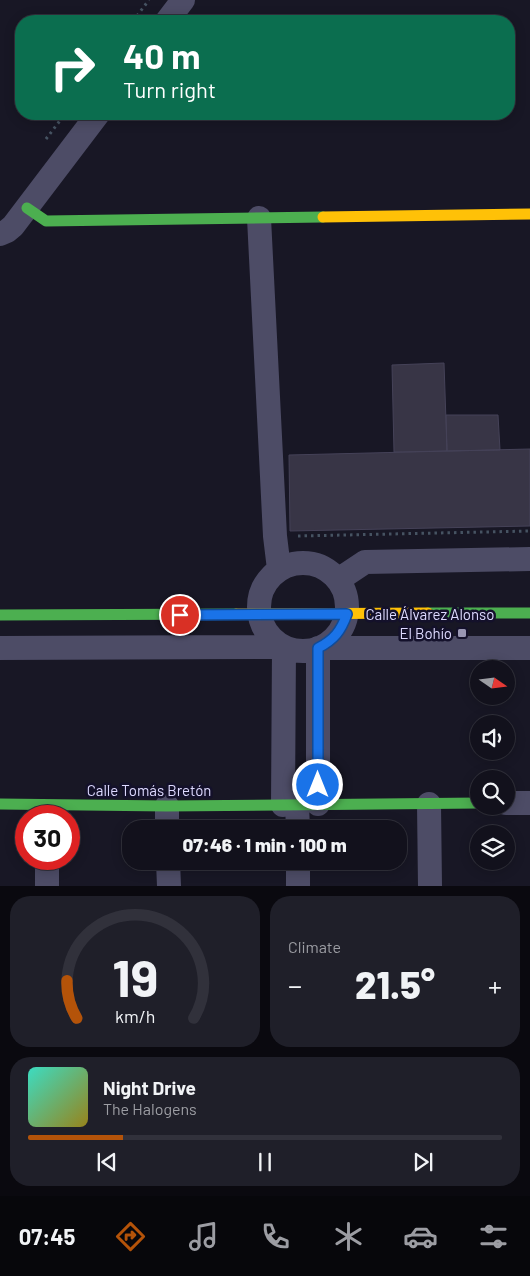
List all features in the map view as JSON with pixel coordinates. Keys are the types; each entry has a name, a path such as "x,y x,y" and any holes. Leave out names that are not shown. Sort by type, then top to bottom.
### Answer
{"street":[{"path":"172,15 183,0"},
{"path":"0,234 13,226 93,120"},
{"path":"27,208 46,221 530,214"},
{"path":"259,218 275,536 280,570"},
{"path":"338,580 365,562 530,559"},
{"path":"0,648 284,647 306,651 318,648 328,643 337,635 347,614 346,599 342,585 332,573 319,566 299,563 280,570 269,579 262,591 259,604 265,630 273,640 284,647"},
{"name":"Calle Álvarez Alonso","path":"0,615 530,613"},
{"path":"284,647 300,805"},
{"path":"318,648 530,648"},
{"path":"299,820 318,648"},
{"path":"515,803 530,803"},
{"name":"Calle Tomás Bretón","path":"0,804 15,806"},
{"path":"429,804 430,886"},
{"name":"Calle Tomás Bretón","path":"80,812 167,817 300,805 470,804"},
{"path":"47,870 47,886"},
{"path":"168,870 169,886"},
{"path":"298,870 298,886"}],"path":[{"path":"138,15 149,0"},
{"path":"295,536 530,531"}],"building":[{"path":"444,363 447,451 394,452 392,365"},
{"path":"446,415 498,415 500,450 447,451"},
{"path":"530,449 530,526 290,531 289,455"}],"traffic: fast":[{"path":"27,208 46,221 323,217"},
{"path":"428,613 530,613"},
{"path":"0,615 236,614"},
{"path":"0,804 167,806 470,803"}],"traffic: slow":[{"path":"323,217 530,214"},
{"path":"236,614 428,613"}],"place":[{"name":"El Bohío","path":"462,633"}],"route":[{"path":"180,615 347,614 337,635 328,643 318,648 318,785"}]}
